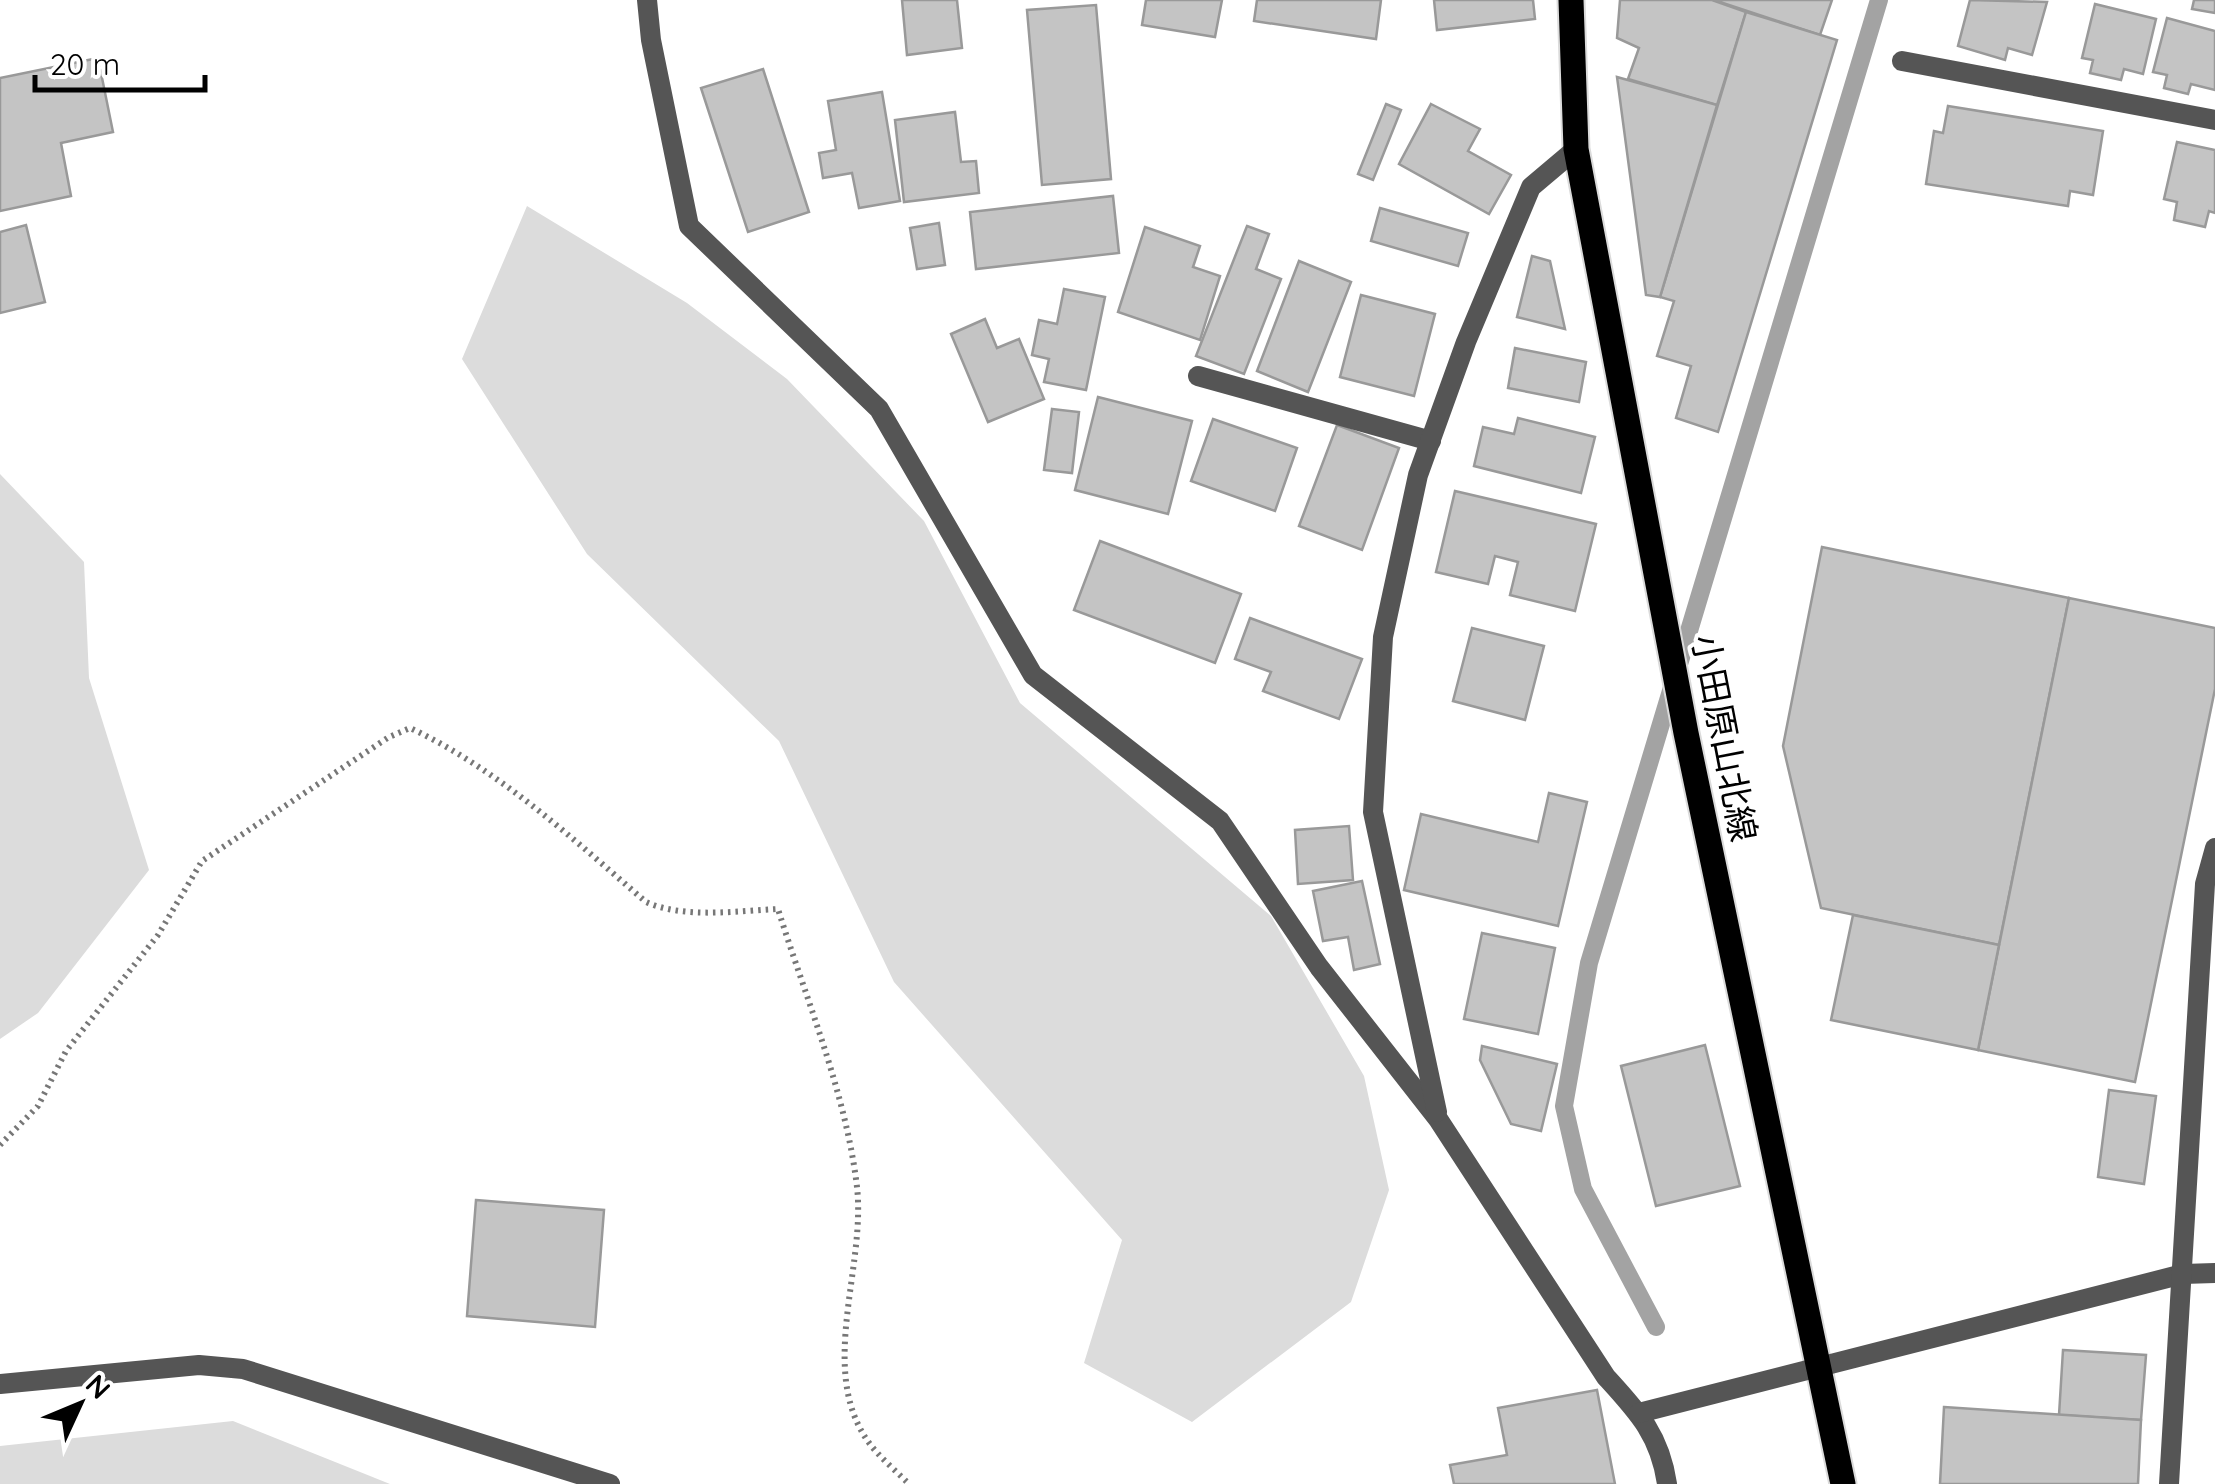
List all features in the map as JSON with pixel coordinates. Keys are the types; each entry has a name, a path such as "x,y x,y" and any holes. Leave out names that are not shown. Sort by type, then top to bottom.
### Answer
{"main road":[{"name":"小田原山北線","path":"1571,0 1576,149 1686,732 1844,1484"}],"street":[{"path":"647,0 651,40 689,226 879,409 1032,674 1220,821 1319,967 1438,1119 1606,1376 1639,1413 1662,1451 1666,1484"},
{"path":"1902,61 2215,120"},
{"path":"1438,1119 1374,812 1383,637 1418,475 1430,440 1531,187 1576,149"},
{"path":"1198,376 1430,440"},
{"path":"2169,1484 2204,884 2215,848"},
{"path":"1639,1413 2183,1274 2215,1272"},
{"path":"0,1384 198,1366 243,1369 610,1484"}],"path":[{"path":"0,1145 38,1106 66,1052 158,935 202,861 389,736 410,728 441,742 552,820 646,902 660,908 706,912 778,909 836,1096 857,1188 857,1263 846,1335 847,1396 866,1440 909,1484"}],"shaded area":[{"path":"527,206 687,303 787,379 924,521 1020,703 1271,916 1364,1076 1389,1190 1351,1302 1192,1422 1084,1363 1122,1240 894,982 779,741 587,554 462,359"},
{"path":"0,474 84,562 89,678 149,870 38,1013 0,1039"},
{"path":"233,1421 390,1484 0,1484 0,1446"}],"building":[{"path":"902,0 957,0 962,48 907,55"},
{"path":"1146,0 1222,0 1215,37 1142,25"},
{"path":"1257,0 1381,0 1376,39 1254,21"},
{"path":"1434,0 1533,0 1535,19 1437,30"},
{"path":"1620,0 1712,0 1746,12 1717,105 1628,79 1639,48 1617,38"},
{"path":"1714,0 1832,0 1820,35"},
{"path":"1970,0 2047,2 2032,55 2008,48 2005,60 1958,46"},
{"path":"2194,0 2215,0 2215,13 2192,9"},
{"path":"2095,4 2156,19 2143,74 2124,69 2121,80 2090,73 2093,60 2082,58"},
{"path":"1096,5 1111,179 1042,185 1027,10"},
{"path":"1746,12 1837,40 1718,432 1676,418 1691,366 1657,356 1674,301 1660,297"},
{"path":"2167,18 2215,31 2215,90 2191,84 2188,94 2164,88 2167,75 2153,72"},
{"path":"98,58 113,132 61,143 71,196 0,211 0,78"},
{"path":"763,69 809,212 748,232 701,88"},
{"path":"1617,77 1717,105 1660,297 1646,295"},
{"path":"882,92 900,201 859,208 852,173 823,178 819,153 836,150 828,101"},
{"path":"1386,104 1401,110 1373,180 1358,174"},
{"path":"1431,104 1480,129 1468,151 1511,175 1489,214 1399,164"},
{"path":"1948,106 2103,131 2093,195 2070,191 2068,206 1926,184 1934,131 1943,133"},
{"path":"955,112 961,162 976,161 979,193 904,202 895,120"},
{"path":"2177,142 2215,150 2215,213 2209,211 2205,227 2174,220 2177,202 2164,199"},
{"path":"1113,196 1119,253 976,269 970,212"},
{"path":"1380,208 1468,233 1458,266 1371,241"},
{"path":"939,223 945,265 917,269 910,228"},
{"path":"26,225 45,302 0,313 0,232"},
{"path":"1247,226 1269,234 1256,269 1281,279 1244,374 1196,356"},
{"path":"1145,227 1200,246 1193,267 1220,276 1200,340 1118,312"},
{"path":"1532,256 1550,261 1565,329 1517,317"},
{"path":"1299,261 1351,282 1308,392 1257,371"},
{"path":"1064,289 1105,297 1086,390 1044,382 1049,359 1032,355 1039,320 1057,324"},
{"path":"1361,295 1435,314 1414,396 1340,377"},
{"path":"985,319 997,348 1019,339 1044,399 988,422 951,334"},
{"path":"1515,348 1586,362 1579,402 1508,388"},
{"path":"1098,397 1192,421 1168,514 1075,490"},
{"path":"1052,409 1079,412 1072,473 1044,470"},
{"path":"1518,418 1595,437 1581,493 1474,466 1483,427 1514,434"},
{"path":"1213,419 1297,448 1275,511 1191,481"},
{"path":"1337,425 1399,448 1362,550 1299,526"},
{"path":"1455,491 1596,524 1575,611 1510,595 1518,562 1495,556 1488,584 1436,572"},
{"path":"1100,541 1241,594 1215,663 1074,610"},
{"path":"1822,547 2069,598 1999,945 1821,908 1783,746"},
{"path":"2069,598 2215,628 2215,689 2135,1082 1978,1050"},
{"path":"1250,618 1362,659 1339,719 1263,691 1271,672 1235,659"},
{"path":"1472,628 1544,646 1525,720 1453,701"},
{"path":"1549,793 1587,802 1558,926 1404,890 1421,814 1538,842"},
{"path":"1349,826 1353,880 1298,884 1295,830"},
{"path":"1362,881 1380,964 1354,970 1348,937 1323,941 1313,891"},
{"path":"1853,915 1999,945 1978,1050 1831,1020"},
{"path":"1482,933 1555,948 1538,1034 1464,1019"},
{"path":"1705,1045 1740,1186 1656,1206 1621,1066"},
{"path":"1482,1046 1557,1064 1541,1131 1511,1124 1480,1060"},
{"path":"2109,1090 2156,1096 2144,1184 2098,1177"},
{"path":"476,1200 604,1210 595,1327 467,1316"},
{"path":"2063,1350 2146,1355 2141,1420 2059,1415"},
{"path":"1597,1390 1615,1484 1454,1484 1450,1465 1507,1455 1498,1408"},
{"path":"1944,1407 2141,1420 2138,1484 1940,1484"}],"waterway":[{"path":"1656,1327 1583,1189 1564,1106 1589,963 1879,0"}]}
